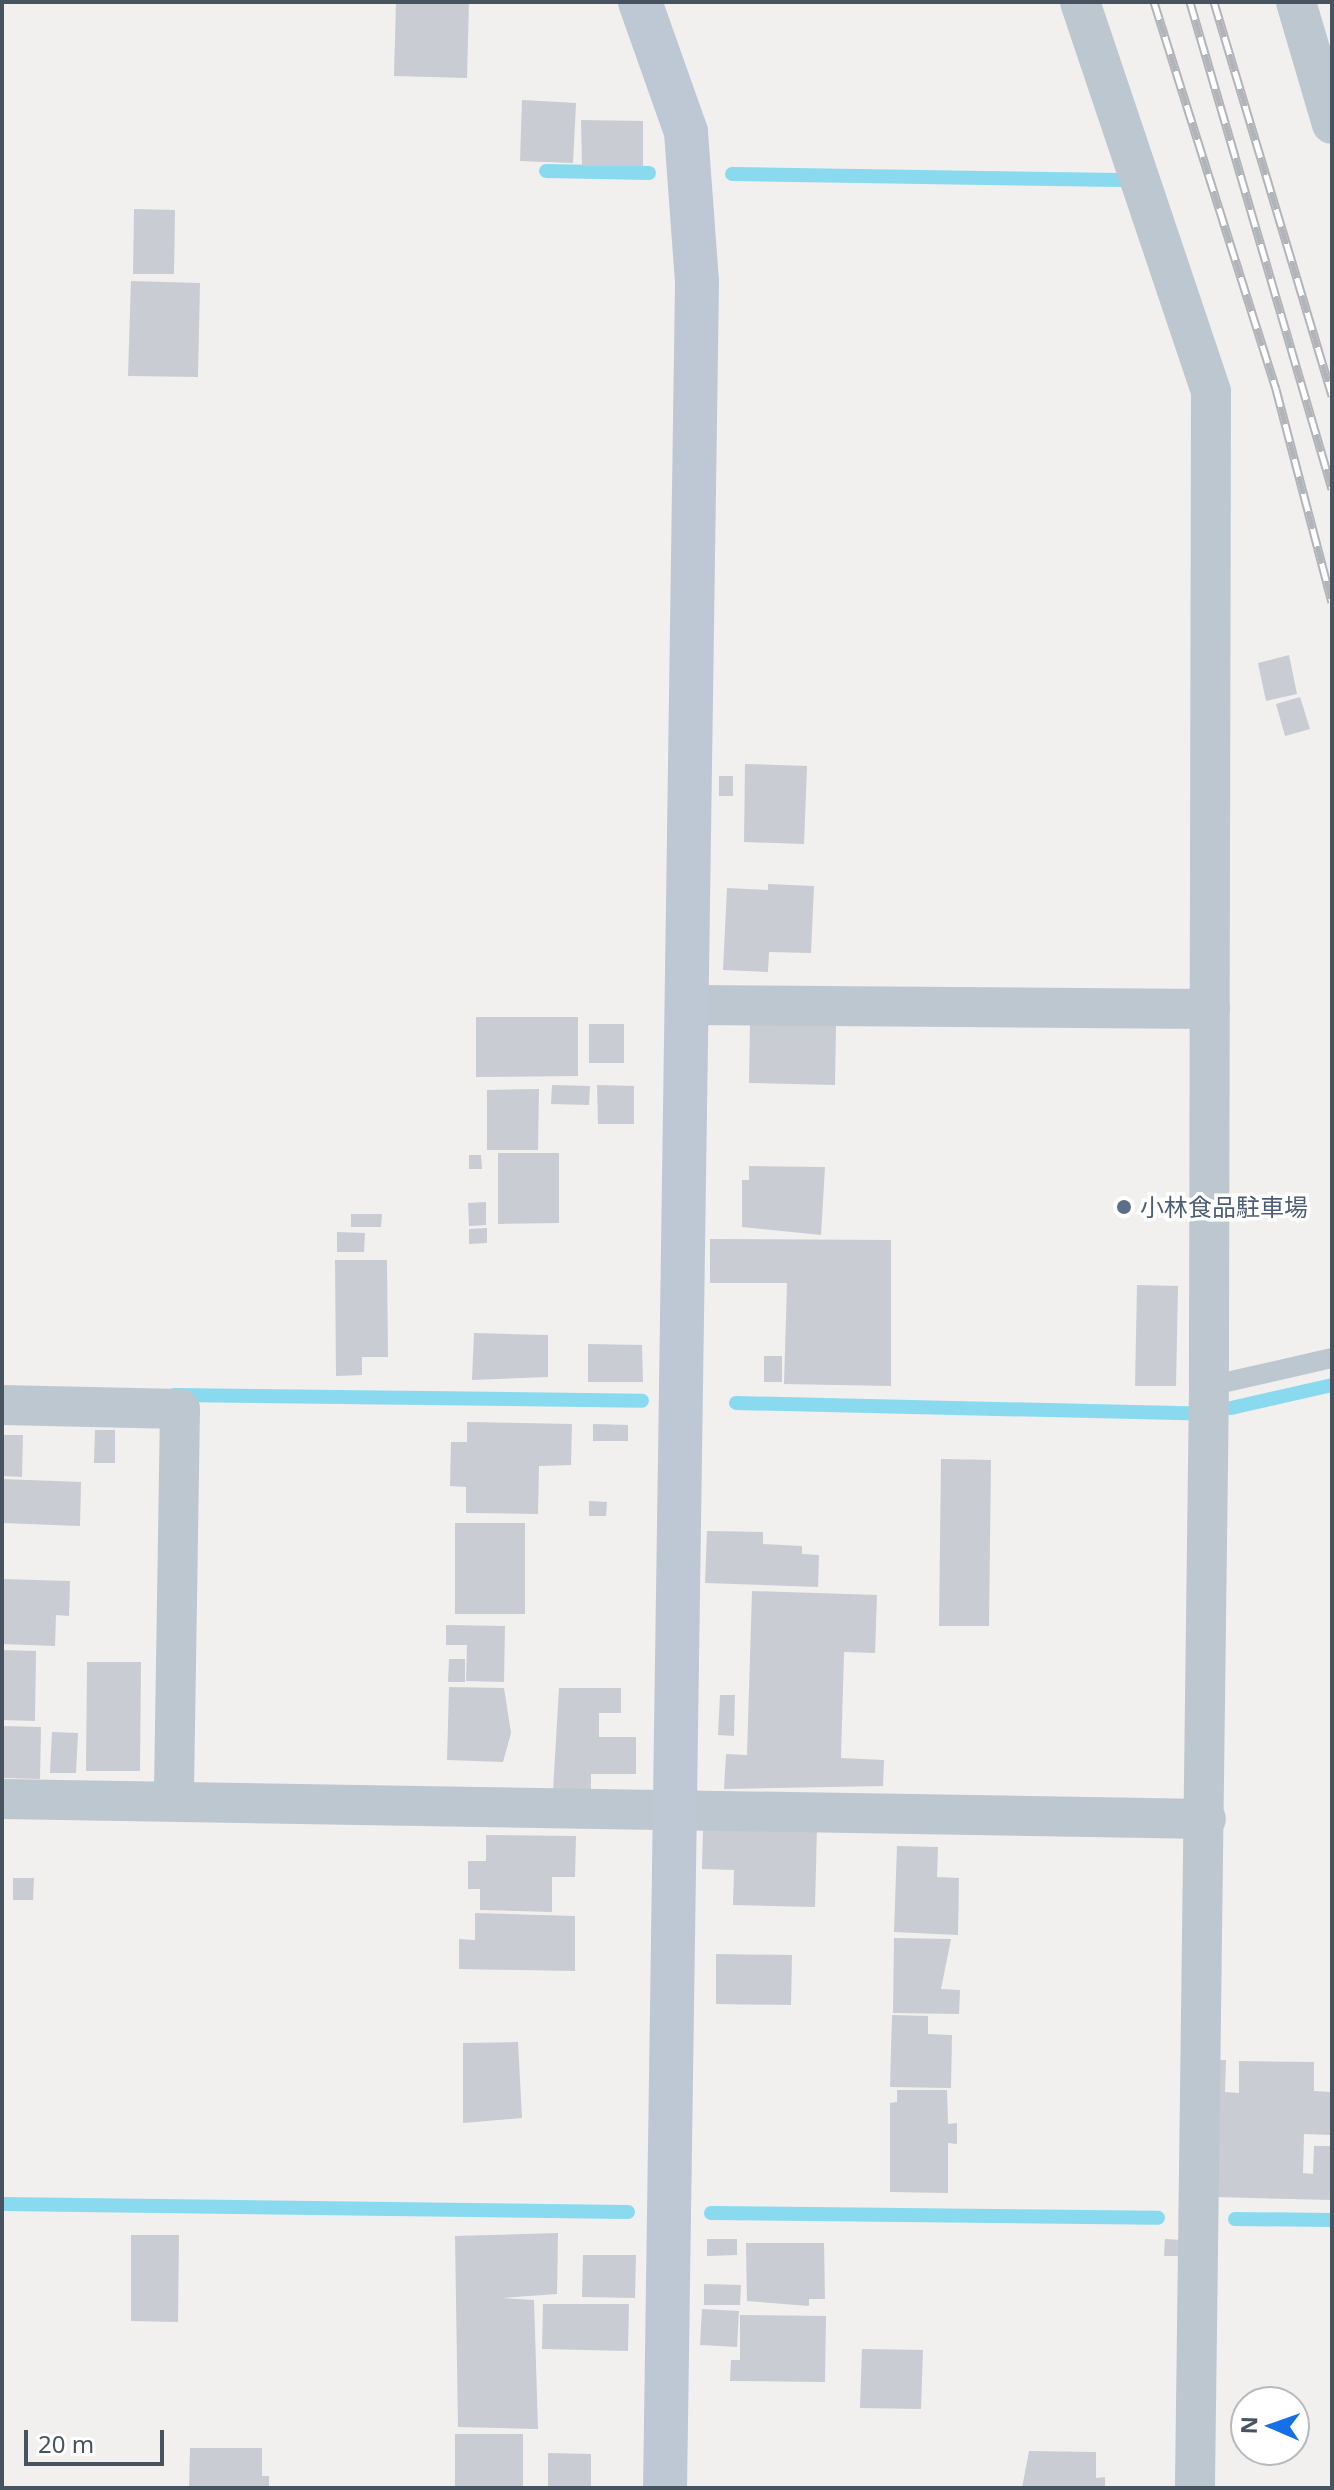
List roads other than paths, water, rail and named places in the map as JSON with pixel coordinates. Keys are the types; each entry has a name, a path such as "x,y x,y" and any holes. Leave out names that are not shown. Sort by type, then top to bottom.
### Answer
{"street":[{"path":"640,2 686,132 697,282 665,2488"},
{"path":"1080,2 1211,392 1206,1819 1195,2488"},
{"path":"1296,2 1332,124"},
{"path":"688,1005 1210,1009"},
{"path":"2,1405 180,1409 174,1800"},
{"path":"2,1799 1206,1819"}],"lane":[{"path":"1209,1386 1332,1358"}],"waterway":[{"path":"546,171 649,173"},
{"path":"732,174 1120,180"},
{"path":"1231,1408 1332,1385"},
{"path":"174,1395 642,1401"},
{"path":"736,1403 1188,1413"},
{"path":"2,2204 628,2212"},
{"path":"711,2213 1158,2218"},
{"path":"1235,2219 1332,2220"}],"railway":[{"path":"1154,2 1276,389 1332,602"},
{"path":"1190,2 1332,489"},
{"path":"1214,2 1332,396"}],"place":[{"name":"小林食品駐車場","path":"1124,1207"}]}
